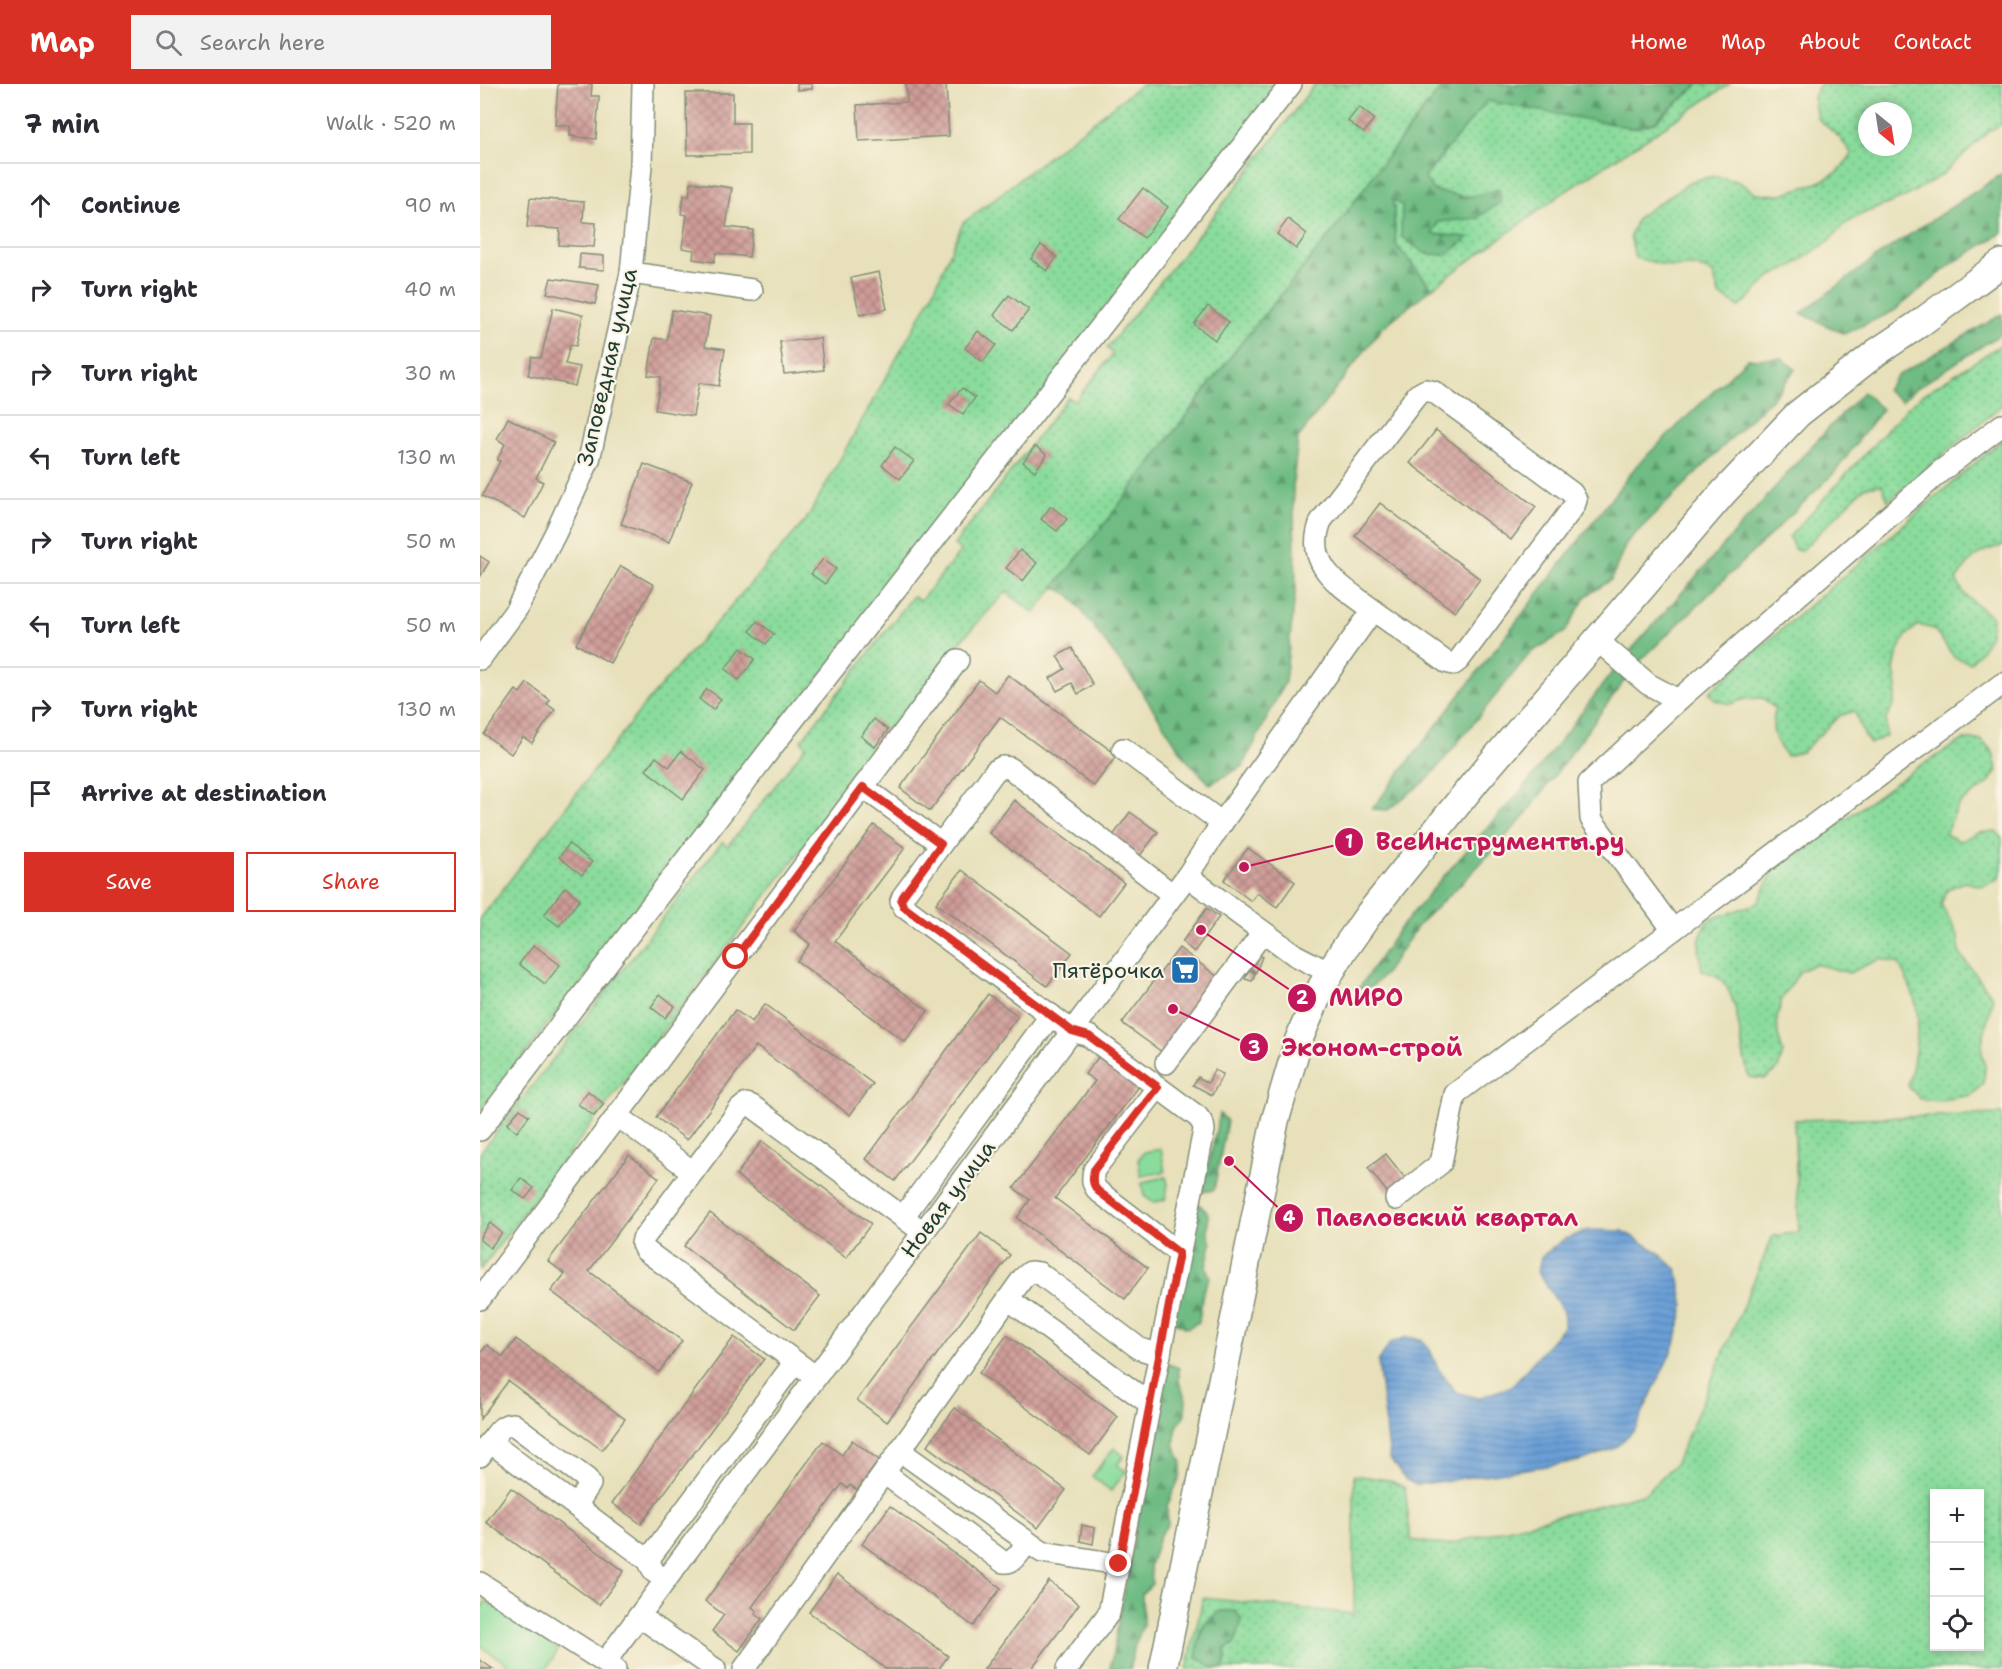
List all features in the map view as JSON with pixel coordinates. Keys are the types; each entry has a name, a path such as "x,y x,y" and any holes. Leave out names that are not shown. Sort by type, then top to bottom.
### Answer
{"main road":[{"path":"1163,1669 1275,1121 1299,1039 1330,973 1376,905 1476,781 1723,494 1798,414 1868,359 2002,263"},
{"path":"1919,324 2002,283"}],"street":[{"name":"Заповедная улица","path":"480,659 516,610 556,532 589,460 631,273 641,166 643,84"},
{"path":"480,1130 768,752 1262,124 1291,84"},
{"path":"631,273 752,290"},
{"path":"1426,390 1434,392 1572,494 1576,500 1574,506 1460,660 1454,664 1446,662 1374,610 1328,575 1316,549 1317,533 1322,521 1417,395 1426,390"},
{"path":"1673,930 1591,819 1589,783 1678,700 1941,471 2002,425"},
{"name":"Новая улица","path":"611,1665 639,1616 1187,876 1222,822 1374,610"},
{"path":"1597,640 1648,684 1678,700"},
{"path":"480,1299 958,660"},
{"path":"1396,1199 1441,1163 1455,1094 2002,684"},
{"path":"1123,749 1222,822"},
{"path":"1067,1669 1109,1613 1204,1130 1203,1124 1198,1117 1089,1036 1072,1031 904,907 901,901 995,771 1002,767 1010,768 1173,895"},
{"path":"863,787 941,844"},
{"path":"1187,876 1295,955 1330,973"},
{"path":"1166,1063 1263,932"},
{"path":"903,1217 1052,1016"},
{"path":"1158,1087 1094,1170 1092,1178 1093,1185 1098,1191 1179,1253"},
{"path":"816,1377 653,1256 642,1244 693,1172 746,1104 752,1106 923,1232"},
{"path":"618,1116 693,1172"},
{"path":"744,1669 1023,1278 1030,1272 1039,1273 1140,1349 1160,1355"},
{"path":"1008,1299 1150,1404"},
{"path":"648,1560 795,1362"},
{"path":"576,1506 590,1484 587,1479 513,1424 502,1427 485,1449 576,1506 648,1560 661,1586"},
{"path":"900,1451 1042,1552 1119,1564"},
{"path":"884,1473 1003,1562 1008,1563 1013,1560 1027,1542"},
{"path":"480,1583 611,1665"},
{"path":"639,1616 715,1669"}],"green space":[{"path":"1142,84 1281,84 1242,140 480,1111 480,919 645,704 806,520 932,295 963,223"},
{"path":"1315,84 1444,84 1334,230 1238,347 1034,613 1006,592 965,636 480,1270 480,1153 722,842 728,846 806,746 801,741 913,596 920,601 961,551 954,545 1068,397 1075,401 1113,354 1107,348 1232,193"},
{"path":"1444,84 1699,84 1653,123 1634,128 1487,101 1424,177 1434,191 1468,197 1499,190 1501,202 1477,218 1438,222 1432,234 1469,237 1447,255 1426,254 1401,236 1402,205 1393,200 1396,245 1432,288 1382,328 1298,438 1293,483 1296,586 1285,682 1243,766 1210,784 1186,759 1140,689 1070,595 1054,587 1238,347 1334,230"},
{"path":"1699,84 1730,84 1566,191 1432,288 1396,245 1393,200 1402,205 1402,236 1468,237 1431,234 1439,222 1477,218 1499,190 1468,197 1434,191 1424,178 1487,100 1634,128 1654,123"},
{"path":"1820,84 2002,84 2002,124 1990,130 1942,175 1903,198 1862,214 1843,225 1829,241 1791,267 1770,277 1740,307 1719,295 1713,273 1694,266 1673,267 1635,258 1630,236 1638,217 1692,181 1714,176 1737,181 1756,193 1778,195 1820,182 1838,172 1852,154 1839,137 1817,118 1813,97"},
{"path":"2002,174 2002,233 1953,263 1894,311 1844,334 1801,313 1883,252"},
{"path":"2002,314 2002,333 1912,391 1902,401 1886,390 1897,376"},
{"path":"2002,344 2002,405 1888,501 1882,485 1865,487 1802,550 1795,550 1789,537 1906,409 1922,395"},
{"path":"1782,358 1795,369 1777,393 1627,542 1611,580 1586,596 1565,632 1530,653 1430,777 1388,810 1372,809 1637,465 1747,359"},
{"path":"1863,392 1882,409 1835,472 1635,666 1524,817 1465,880 1420,923 1384,975 1371,987 1359,988 1398,931 1442,878 1526,785 1617,666 1807,451"},
{"path":"2002,440 2002,546 1987,550 1975,557 1956,580 1965,595 1992,617 1987,642 1970,663 1954,657 1934,629 1918,625 1906,636 1898,651 1894,669 1897,687 1894,704 1886,719 1886,736 1870,744 1860,727 1855,711 1839,716 1802,752 1786,756 1774,734 1775,709 1763,698 1745,699 1730,704 1715,700 1709,692"},
{"path":"1963,740 1981,740 1993,752 1997,770 1988,784 1960,803 1945,834 1960,841 1978,833 1996,831 2002,838 2002,869 1998,880 1982,886 1964,882 1948,889 1941,904 1958,935 1960,954 1993,997 1981,1047 1985,1066 1984,1083 1972,1095 1937,1101 1920,1099 1908,1086 1917,1037 1916,1005 1910,986 1898,963 1880,959 1849,973 1815,964 1800,971 1782,999 1777,1018 1778,1035 1783,1053 1778,1069 1765,1079 1749,1077 1732,997 1719,978 1702,970 1699,944 1708,920 1758,903 1773,871 1915,769"},
{"path":"1220,1114 1227,1121 1214,1190 1202,1192"},
{"path":"2002,1114 2002,1669 1223,1669 1226,1658 1225,1649 1235,1643 1237,1633 1235,1611 1220,1611 1207,1621 1200,1631 1199,1643 1211,1666 1222,1669 1187,1669 1203,1598 1354,1614 1354,1475 1389,1480 1405,1488 1411,1540 1446,1545 1646,1493 1676,1463 1773,1236 1799,1232 1794,1120"},
{"path":"1161,1149 1165,1172 1141,1176 1138,1160 1144,1152"},
{"path":"1166,1177 1168,1184 1165,1200 1154,1202 1144,1196 1142,1182"},
{"path":"1196,1201 1208,1213 1208,1233 1211,1244 1206,1267 1210,1277 1203,1291 1199,1322 1187,1328 1173,1321"},
{"path":"1166,1363 1179,1368 1179,1382 1186,1399 1185,1414 1177,1427 1174,1444 1182,1463 1180,1477 1167,1506 1168,1524 1160,1535 1150,1565 1152,1584 1142,1594 1143,1625 1132,1653 1131,1669 1110,1669"},
{"path":"1114,1448 1124,1456 1117,1465 1126,1471 1111,1491 1092,1476"},
{"path":"486,1601 559,1649 546,1669 515,1669 480,1646 480,1610"},
{"path":"1220,1611 1235,1611 1242,1620 1235,1643 1225,1649 1226,1658 1223,1669 1211,1666 1196,1657 1204,1626"}],"water":[{"path":"1589,1230 1623,1231 1657,1251 1677,1270 1684,1306 1675,1344 1635,1429 1615,1448 1581,1461 1416,1485 1406,1480 1390,1459 1378,1362 1390,1343 1407,1337 1421,1339 1430,1350 1439,1370 1456,1392 1478,1398 1512,1386 1564,1326 1564,1313 1538,1272 1541,1257 1563,1240"}],"building":[{"path":"558,84 592,84 591,96 599,96 596,139 570,136 570,126 555,125"},
{"path":"797,84 812,84 812,89 797,90"},
{"path":"906,84 946,84 949,136 859,141 857,105 907,102"},
{"path":"686,93 733,93 733,123 749,123 749,154 687,155"},
{"path":"1359,107 1374,119 1364,133 1348,121"},
{"path":"691,182 732,188 726,227 753,230 749,257 716,253 714,262 693,259 694,250 682,248 687,215 681,214 684,195 689,196"},
{"path":"1143,188 1168,207 1144,238 1119,219"},
{"path":"530,198 584,202 583,222 596,223 594,247 559,245 560,229 527,227"},
{"path":"1288,219 1307,234 1296,249 1277,234"},
{"path":"1041,245 1057,257 1047,271 1031,259"},
{"path":"580,254 604,256 604,270 579,268"},
{"path":"879,272 887,309 860,315 851,278"},
{"path":"551,278 599,285 595,304 547,293"},
{"path":"1009,295 1029,310 1013,330 994,315"},
{"path":"1208,306 1229,322 1215,340 1194,324"},
{"path":"553,308 583,315 576,346 570,345 565,364 580,367 575,386 528,375 532,357 541,358"},
{"path":"672,310 710,316 705,346 725,349 719,386 699,383 693,416 655,410 661,377 648,375 654,338 667,340"},
{"path":"978,331 996,345 983,362 965,348"},
{"path":"820,338 824,370 784,374 780,342"},
{"path":"962,388 975,398 963,414 949,404"},
{"path":"508,418 554,442 536,478 543,482 525,518 482,496 500,461 497,460 505,444 497,439"},
{"path":"1436,430 1536,507 1511,540 1410,463"},
{"path":"1035,446 1047,455 1035,471 1023,462"},
{"path":"895,447 914,461 900,479 882,465"},
{"path":"644,464 692,482 669,542 621,524"},
{"path":"1380,503 1480,579 1455,612 1355,536"},
{"path":"1051,506 1067,519 1057,531 1041,519"},
{"path":"1020,550 1037,563 1023,581 1006,568"},
{"path":"480,556 489,562 480,577"},
{"path":"823,559 836,569 825,584 811,574"},
{"path":"621,566 654,585 610,663 576,644"},
{"path":"757,621 774,634 766,644 750,631"},
{"path":"741,648 755,659 739,680 725,669"},
{"path":"1072,648 1093,685 1078,694 1072,683 1057,691 1050,678 1065,669 1057,656"},
{"path":"1008,675 1117,755 1094,786 1000,717 930,811 900,788 979,680 995,692"},
{"path":"527,683 550,700 547,704 555,710 532,743 523,737 511,754 484,734 516,690 520,693"},
{"path":"707,689 721,699 713,710 699,699"},
{"path":"874,719 888,730 875,747 861,736"},
{"path":"681,751 705,770 683,799 646,770 656,757 669,767"},
{"path":"1014,800 1124,883 1099,916 989,833"},
{"path":"1130,812 1158,832 1139,857 1112,837"},
{"path":"874,825 905,848 835,941 928,1011 905,1042 797,961 810,944 794,931"},
{"path":"569,844 592,862 582,875 559,857"},
{"path":"1248,848 1295,882 1277,907 1257,893 1251,901 1224,880"},
{"path":"962,870 1072,953 1047,986 936,903"},
{"path":"565,887 580,899 559,926 544,915"},
{"path":"1207,908 1219,917 1194,952 1182,942"},
{"path":"534,945 560,965 545,984 519,964"},
{"path":"1179,948 1218,977 1162,1052 1122,1023"},
{"path":"1254,954 1262,957 1256,972 1249,968"},
{"path":"1249,970 1255,973 1252,981 1245,979"},
{"path":"660,994 675,1006 665,1018 651,1007"},
{"path":"988,994 1018,1016 895,1181 866,1159"},
{"path":"765,1004 873,1084 850,1115 756,1046 687,1140 656,1117 735,1010 752,1022"},
{"path":"1100,1055 1140,1085 1055,1198 1148,1268 1125,1299 1017,1218 1030,1200 1014,1188 1095,1081 1085,1074"},
{"path":"1214,1070 1223,1074 1212,1095 1193,1085 1198,1077 1208,1083"},
{"path":"588,1091 604,1104 594,1116 578,1104"},
{"path":"520,1109 529,1116 517,1132 507,1124"},
{"path":"762,1141 871,1224 846,1258 736,1175"},
{"path":"1386,1154 1405,1178 1387,1192 1368,1168"},
{"path":"629,1155 659,1178 589,1271 682,1341 659,1372 551,1291 565,1274 548,1261"},
{"path":"521,1178 534,1188 525,1199 512,1190"},
{"path":"710,1213 820,1296 794,1330 684,1246"},
{"path":"490,1223 502,1233 490,1248 480,1240 480,1237"},
{"path":"981,1233 1010,1255 887,1422 857,1400"},
{"path":"1007,1335 1118,1417 1090,1455 979,1373"},
{"path":"734,1337 764,1359 641,1524 612,1503"},
{"path":"516,1339 625,1419 602,1450 508,1381 480,1419 480,1354 487,1345 503,1357"},
{"path":"955,1408 1066,1490 1038,1528 927,1446"},
{"path":"852,1440 879,1460 857,1490 850,1485 847,1488 842,1484 752,1607 757,1611 755,1614 762,1619 739,1651 712,1631 724,1615 705,1601 823,1441 842,1455"},
{"path":"511,1488 624,1571 599,1605 486,1522"},
{"path":"890,1506 1001,1588 973,1626 862,1544"},
{"path":"1082,1525 1095,1528 1093,1544 1080,1541"},
{"path":"837,1574 948,1656 939,1669 886,1669 809,1612"},
{"path":"1049,1581 1079,1604 1064,1625 1031,1669 984,1669"},
{"path":"480,1660 493,1669 480,1669"}],"place":[{"name":"ВсеИнструменты.ру","path":"1244,867"},
{"name":"МИРО","path":"1201,930"},
{"name":"Пятёрочка","path":"1185,970"},
{"name":"Эконом-строй","path":"1173,1009"},
{"name":"Павловский квартал","path":"1229,1161"}],"route":[{"path":"736,957 863,787 941,844 903,896 901,901 904,907 1072,1031 1089,1036 1158,1087 1094,1170 1092,1178 1093,1185 1098,1191 1179,1253 1119,1564"}]}
